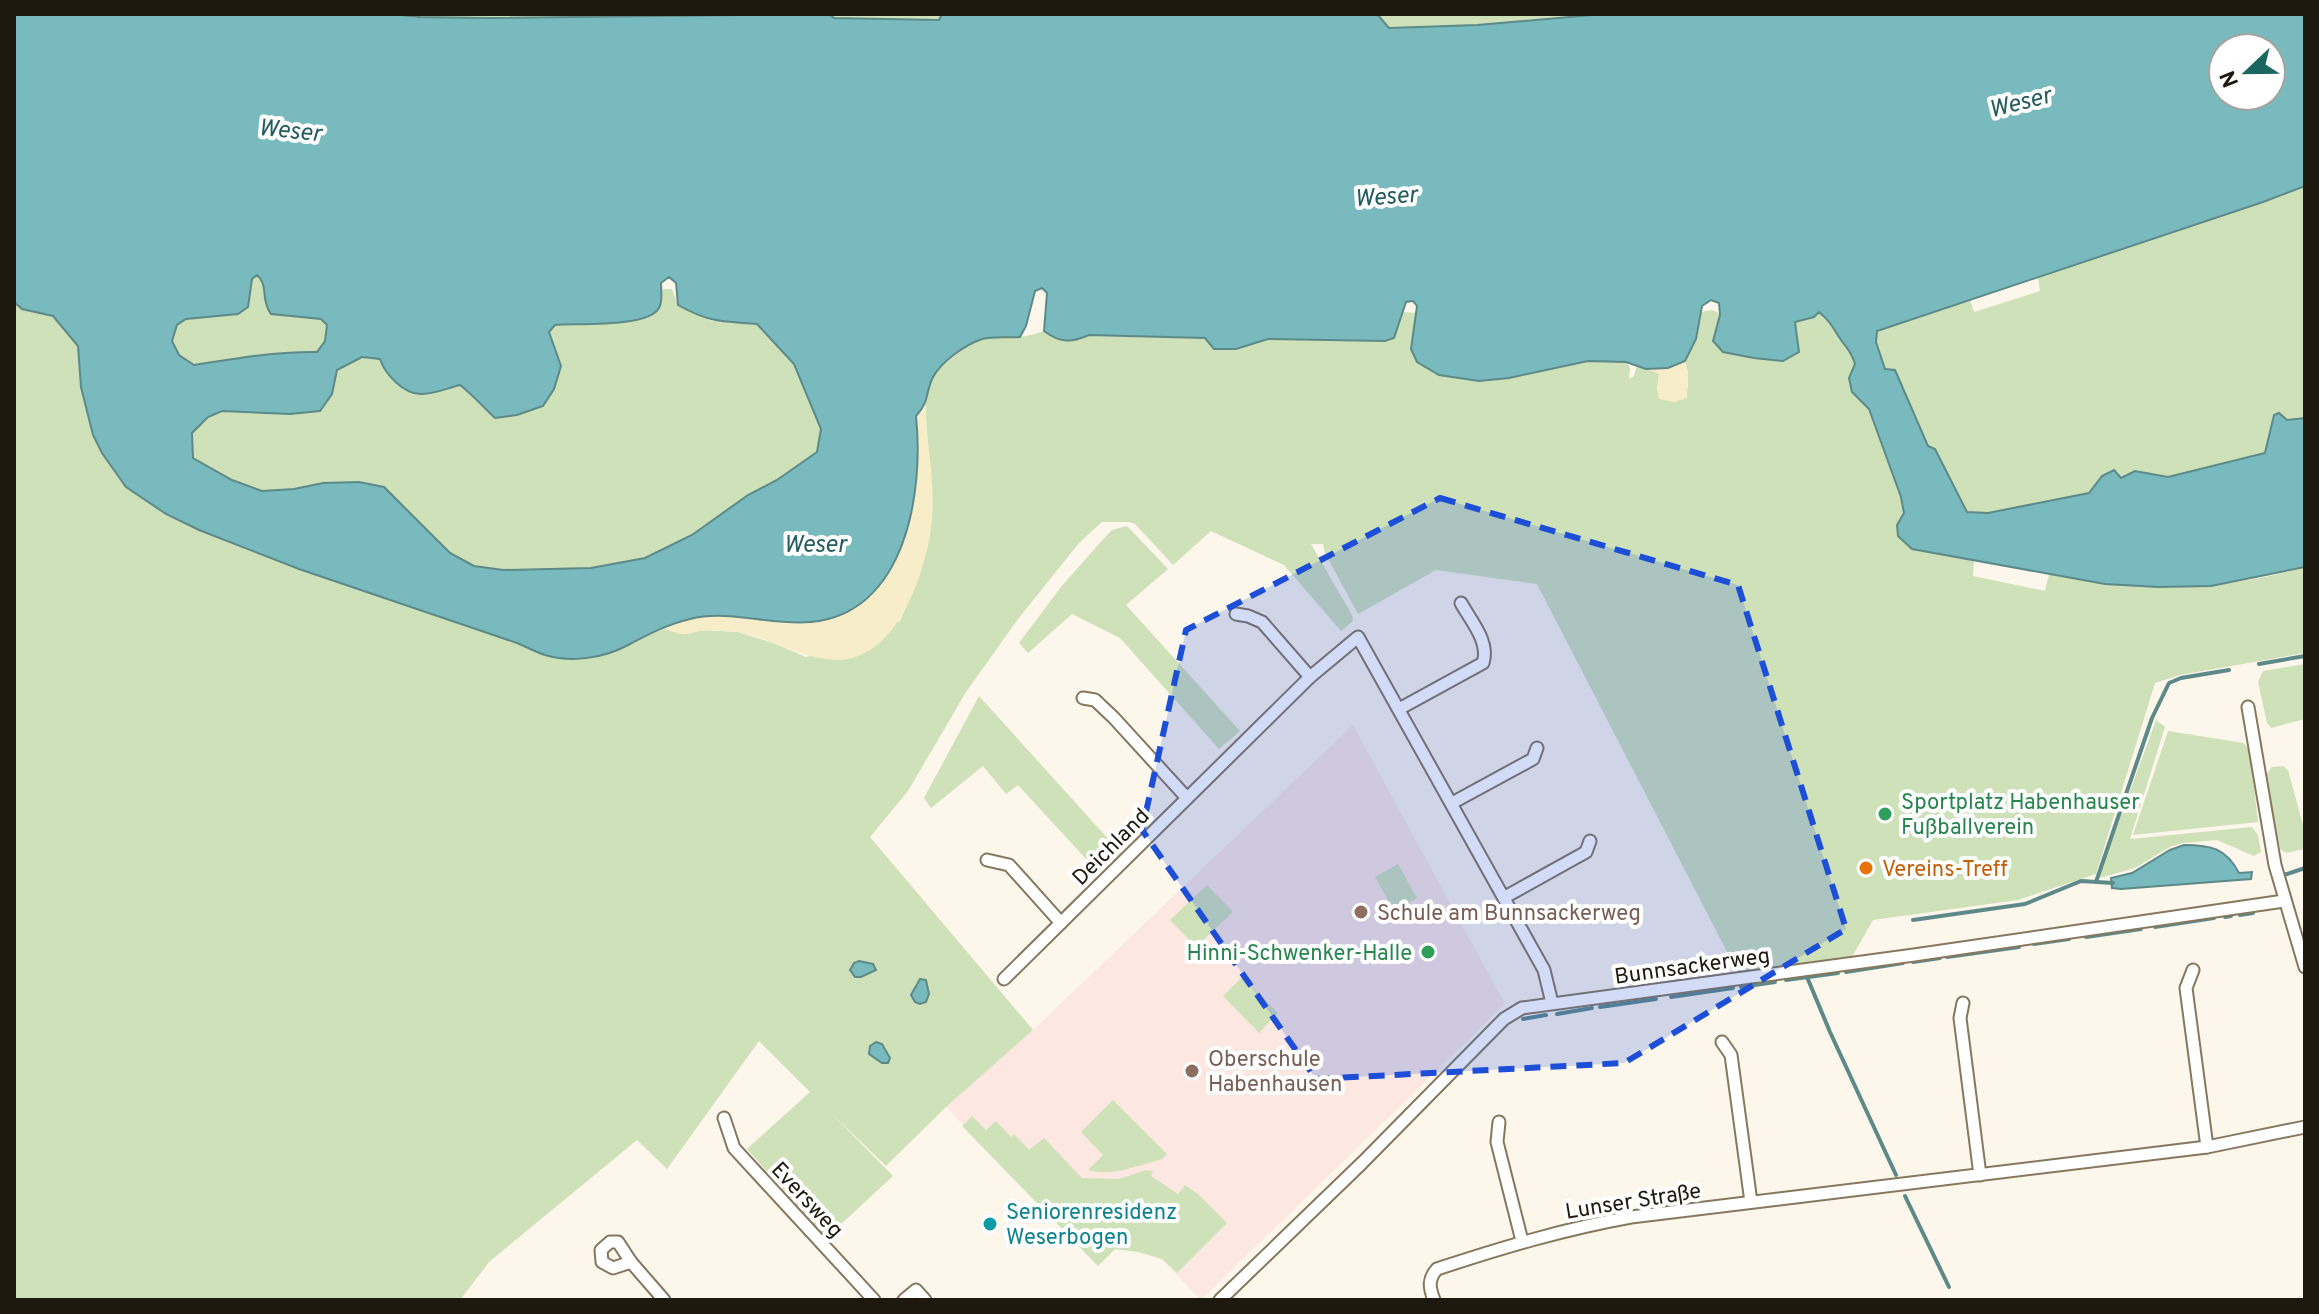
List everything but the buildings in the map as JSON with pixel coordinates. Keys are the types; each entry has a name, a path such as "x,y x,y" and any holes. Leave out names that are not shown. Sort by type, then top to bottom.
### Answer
{"street":[{"path":"1399,709 1483,663 1486,654 1483,642 1461,603"},
{"path":"1236,614 1262,622 1310,677"},
{"name":"Deichland","path":"1004,979 1310,677 1358,637 1544,970 1552,1003"},
{"path":"1083,698 1095,700 1114,718 1187,798"},
{"path":"2248,707 2275,865 2305,967"},
{"path":"1452,803 1533,759 1537,748"},
{"path":"1505,897 1586,852 1590,841"},
{"path":"987,860 1009,865 1061,923"},
{"name":"Bunnsackerweg","path":"1220,1300 1362,1163 1504,1019 1522,1008 2284,901"},
{"path":"2193,970 2186,988 2207,1147"},
{"path":"1963,1003 1960,1018 1980,1175"},
{"path":"1722,1042 1731,1055 1751,1202"},
{"name":"Eversweg","path":"724,1118 734,1148 874,1300"},
{"path":"1499,1122 1497,1142 1522,1241"},
{"name":"Lunser Straße","path":"1434,1300 1430,1288 1431,1276 1437,1269 1522,1241 1586,1225 2207,1147 2305,1127"},
{"path":"631,1262 664,1300"},
{"path":"904,1300 916,1290 925,1300"}],"highlighted area":[{"path":"1440,498 1738,585 1846,929 1624,1063 1316,1079 1142,830 1186,630"}],"shaded area":[{"name":"Oberschule Habenhausen","path":"1353,725 1505,1004 1201,1300 1162,1259 1115,1249 1098,1266 946,1107 1033,1030"}],"green space":[{"path":"391,14 700,14 490,18"},
{"path":"829,14 942,16 939,20 833,18"},
{"path":"1377,14 1604,14 1477,25 1389,28"},
{"path":"2305,186 2305,418 2287,420 2269,434 2265,453 2167,477 2135,471 2089,493 1988,513 1966,512 1929,446 1895,370 1885,370 1876,342 1877,331 1970,300 1974,312 2040,291 2038,277"},
{"path":"257,275 263,283 271,314 321,319 328,325 325,341 317,352 271,354 194,365 179,355 172,341 177,325 186,319 238,314 248,307 252,278"},
{"path":"663,289 672,289 678,305 712,321 757,324 794,364 821,429 817,452 692,535 645,558 591,568 503,570 474,566 450,553 384,487 323,483 262,491 232,480 193,458 192,433 208,417 222,411 251,412 332,394 337,370 362,357 380,359 420,395 460,385 479,404 561,366 549,332 555,324 613,324 643,319 657,307"},
{"path":"14,302 22,309 53,316 78,346 81,387 93,435 102,453 126,487 166,514 299,569 517,643 546,656 574,659 627,646 665,629 683,634 704,630 738,632 806,657 900,621 921,570 931,530 932,500 925,424 928,389 941,366 983,339 1020,337 1044,331 1066,340 1089,335 1205,338 1214,349 1236,349 1268,339 1385,341 1394,338 1403,312 1416,313 1411,349 1479,381 1509,378 1588,361 1626,362 1630,368 1629,379 1634,376 1637,365 1659,374 1657,389 1688,388 1685,361 1696,339 1701,313 1711,310 1720,315 1713,341 1723,352 1754,358 1795,322 1814,317 1818,312 1829,322 1854,360 1849,378 1852,392 1867,406 1901,497 1904,513 1897,525 1912,549 1974,561 1973,576 2045,591 2049,574 2146,586 2177,586 2240,581 2305,567 2305,653 2180,675 2155,683 2096,874 2018,900 1873,920 1852,957 1738,973 1537,584 1436,570 1358,614 1323,544 1311,544 1352,615 1353,621 1341,631 1284,565 1211,531 1173,565 1135,524 1102,522 1079,543 1018,619 966,692 908,791 870,837 1033,1030 946,1107 886,1166 831,1113 893,1176 826,1238 747,1149 810,1092 759,1041 667,1169 637,1140 489,1262 460,1300 14,1300"},
{"path":"1127,526 1168,569 1126,605 1240,731 1219,749 1120,638 1072,614 1028,653 1019,643 1061,587 1098,545 1112,530"},
{"path":"2305,664 2305,719 2271,728 2267,723 2258,682 2263,671"},
{"path":"979,696 1121,853 1099,873 1018,785 1006,794 983,766 931,808 924,798"},
{"path":"2156,720 2165,727 2130,839 2252,827 2258,835 2261,852 2254,856 2217,840 2183,843 2170,847 2135,868 2100,878"},
{"path":"2168,731 2244,743 2250,752 2258,822 2133,835"},
{"path":"2283,766 2288,770 2305,832 2304,849 2286,853 2280,849 2265,776 2272,767"},
{"path":"1398,864 1417,898 1394,911 1375,877"},
{"path":"1207,885 1233,912 1196,947 1170,920"},
{"path":"1242,977 1278,1013 1259,1033 1223,996"},
{"path":"1113,1100 1167,1154 1162,1159 1116,1171 1088,1170 1103,1155 1081,1132"},
{"path":"972,1116 986,1130 996,1121 1029,1150 1044,1138 1082,1178 1119,1179 1146,1170 1153,1171 1151,1176 1178,1194 1185,1185 1198,1194 1227,1223 1177,1273 1162,1259 1115,1249 1098,1266 962,1126"}],"sand":[{"path":"1685,361 1688,372 1687,398 1674,402 1659,399 1659,374 1646,369 1668,368"},
{"path":"926,406 932,488 930,536 917,584 906,607 893,628 877,645 858,656 836,660 810,656 737,632 709,630 684,634 665,629 690,618 727,616 781,623 916,498 916,416"}],"water":[{"name":"Weser","path":"14,14 391,14 490,18 829,14 834,18 939,20 942,14 1377,14 1389,28 1477,25 1604,14 2305,14 2305,186 1877,331 1876,342 1885,369 1895,370 1928,446 1935,449 1967,512 1988,513 2089,493 2102,476 2114,470 2121,478 2135,471 2168,477 2265,453 2274,415 2279,413 2287,420 2305,418 2305,567 2211,586 2105,584 1912,549 1898,536 1897,525 1904,513 1901,497 1869,409 1852,392 1849,378 1854,360 1832,325 1819,312 1814,317 1795,322 1799,352 1783,361 1723,352 1713,341 1720,315 1719,303 1711,300 1702,306 1696,339 1685,361 1668,368 1646,369 1626,362 1588,361 1509,378 1479,381 1439,375 1417,362 1411,349 1417,306 1413,301 1406,302 1394,338 1385,341 1268,339 1236,349 1214,349 1205,338 1089,335 1071,340 1055,338 1044,331 1047,293 1042,288 1035,291 1020,337 975,342 961,349 933,377 916,416 916,479 902,544 888,573 869,597 843,614 811,622 705,616 666,627 609,653 577,659 555,657 299,569 166,514 126,487 102,453 93,435 81,387 78,346 53,316 22,309 14,302","holes":["257,275 261,279 271,314 321,319 327,325 325,341 317,352 271,354 194,365 179,355 172,341 177,325 186,319 238,314 248,307 252,279","669,277 676,283 678,305 716,320 757,324 794,364 821,429 817,452 692,535 645,558 591,568 503,570 474,566 450,553 384,487 359,482 323,483 262,491 232,480 193,458 192,433 208,417 222,411 290,414 320,411 332,394 337,370 362,357 380,359 396,382 415,393 431,393 460,385 495,418 517,415 543,406 554,389 561,366 549,332 555,325 641,319 659,308 661,283"]},
{"path":"2184,845 2202,846 2223,853 2239,873 2252,872 2251,879 2112,888 2111,878 2132,873"},
{"path":"859,961 873,964 876,970 855,977 850,970"},
{"path":"920,979 926,980 929,994 926,1002 920,1004 911,995"},
{"path":"876,1042 882,1044 890,1058 888,1063 882,1063 869,1054 870,1046"}],"waterway":[{"path":"2259,664 2305,656"},
{"path":"2096,882 2152,718 2169,683 2229,670"},
{"path":"2284,875 2305,868"},
{"path":"1913,920 2025,904 2081,881 2113,883"},
{"path":"2240,915 2253,913"},
{"path":"2225,917 2231,916"},
{"path":"2155,927 2214,918"},
{"path":"2086,937 2141,929"},
{"path":"2034,944 2069,939"},
{"path":"1947,957 2019,947"},
{"path":"1913,962 1940,958"},
{"path":"1846,972 1903,963"},
{"path":"1786,980 1838,973"},
{"path":"1807,977 1896,1175"},
{"path":"1741,987 1775,982"},
{"path":"1671,997 1733,988"},
{"path":"1600,1007 1656,999"},
{"path":"1557,1014 1592,1008"},
{"path":"1523,1019 1546,1015"},
{"path":"1905,1196 1949,1287"}],"place":[{"name":"Sportplatz Habenhauser Fußballverein","path":"1885,814"},
{"name":"Vereins-Treff","path":"1866,868"},
{"name":"Schule am Bunnsackerweg","path":"1361,912"},
{"name":"Hinni-Schwenker-Halle","path":"1428,952"},
{"name":"Oberschule Habenhausen","path":"1192,1071"},
{"name":"Seniorenresidenz Weserbogen","path":"990,1224"}]}
